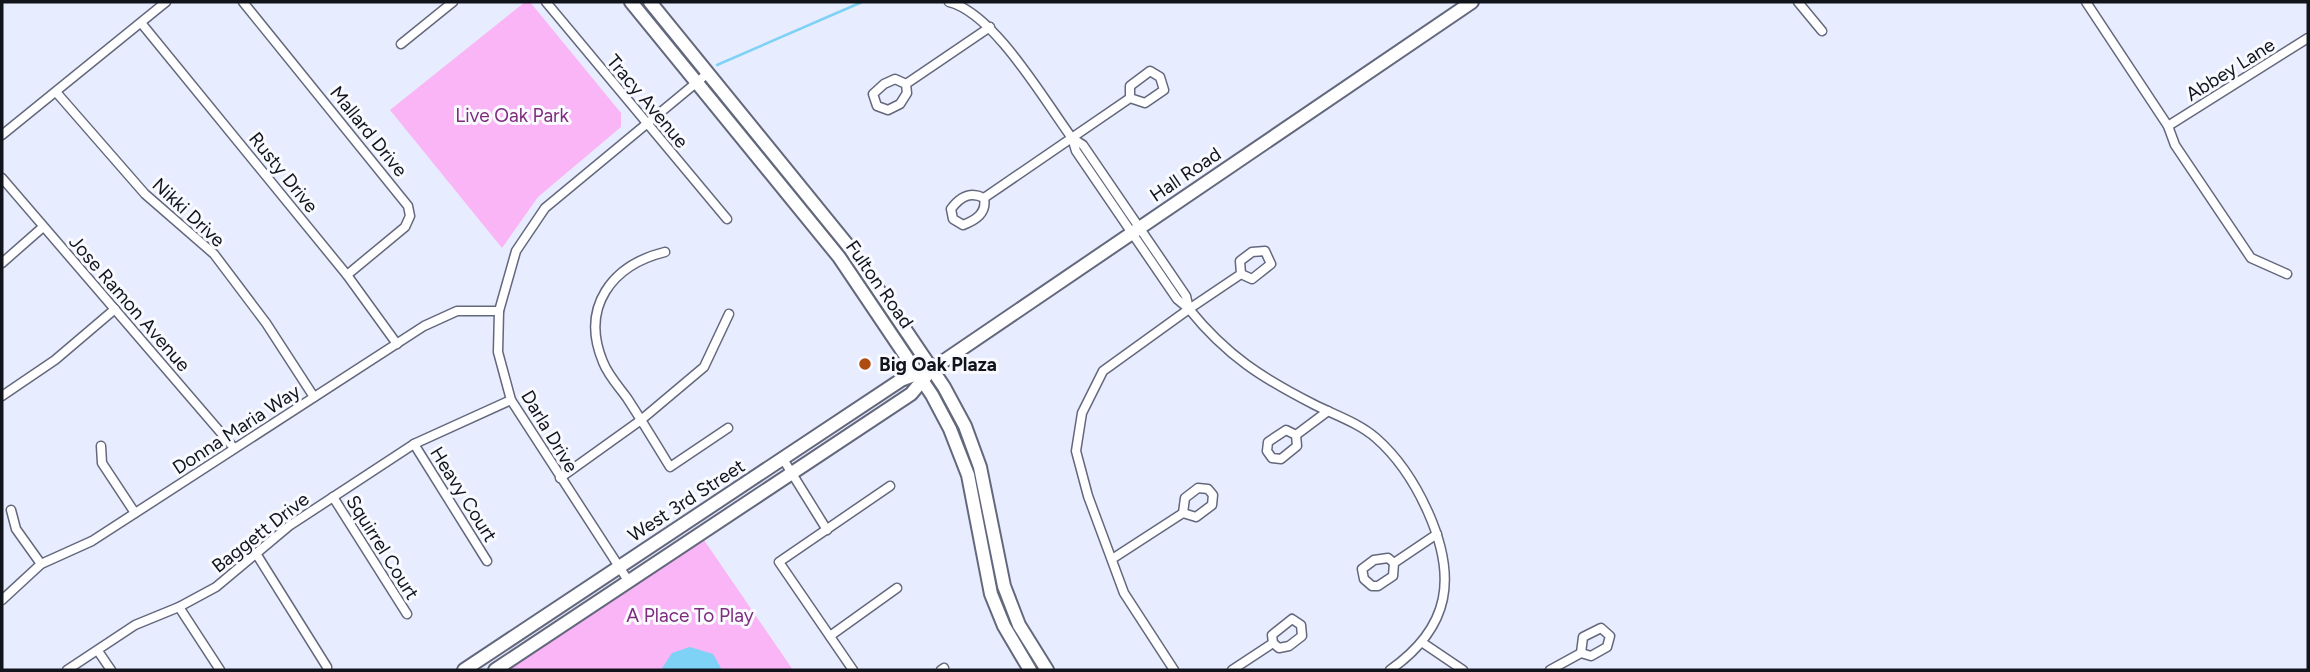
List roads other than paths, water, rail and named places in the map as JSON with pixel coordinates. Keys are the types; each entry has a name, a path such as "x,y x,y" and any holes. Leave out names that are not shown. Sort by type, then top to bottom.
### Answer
{"main road":[{"name":"Fulton Road","path":"631,2 844,264 920,377 960,452 971,486 991,594 1004,626 1030,670"},
{"name":"Fulton Road","path":"650,2 855,255 951,399 973,445 984,482 995,551 1004,586 1020,625 1047,670"},
{"name":"Hall Road","path":"932,369 1472,2"},
{"name":"West 3rd Street","path":"464,670 901,380 920,377 932,369"},
{"name":"West 3rd Street","path":"495,670 910,395 920,377"}],"street":[{"path":"2,135 166,2"},
{"name":"Mallard Drive","path":"243,2 408,206 410,216 405,227 347,275"},
{"path":"401,44 453,2"},
{"name":"Tracy Avenue","path":"546,2 727,219"},
{"path":"949,2 963,5 990,27 1072,138 1076,151 1136,231 1177,299 1229,354 1254,373 1374,436 1392,452 1419,491 1444,558 1446,591 1423,643 1390,670"},
{"path":"1798,2 1822,31"},
{"path":"2085,2 2168,126 2175,145 2251,258 2287,274"},
{"name":"Rusty Drive","path":"142,24 347,275 397,344"},
{"path":"906,84 907,93 900,104 888,110 877,106 873,99 875,90 891,80 906,84 990,27"},
{"name":"Abbey Lane","path":"2168,126 2308,39"},
{"path":"984,198 1130,99 1145,103 1153,99 1164,90 1160,77 1150,71 1133,81 1129,86 1130,99"},
{"name":"Darla Drive","path":"629,582 511,400 498,352 499,311 508,268 534,222 556,198 708,73"},
{"name":"Nikki Drive","path":"56,92 145,194 214,254 266,323 314,397"},
{"name":"Jose Ramon Avenue","path":"2,178 234,448"},
{"path":"972,193 984,198 984,210 977,218 963,225 953,219 951,209 966,195 972,193"},
{"path":"2,263 43,228"},
{"path":"664,252 640,258 618,273 606,289 596,325 603,363 670,467 728,428"},
{"path":"1174,670 1124,593 1078,464 1076,451 1082,413 1103,372 1241,274"},
{"path":"2,396 55,360 115,309"},
{"name":"Donna Maria Way","path":"2,600 41,564 92,541 449,313 474,309 499,311"},
{"path":"560,478 641,420 704,367 729,314"},
{"name":"Baggett Drive","path":"67,670 135,625 179,607 216,587 289,526 414,444 511,400"},
{"path":"1296,435 1328,411"},
{"name":"Heavy Court","path":"414,444 487,561"},
{"path":"101,446 102,463 135,513"},
{"path":"783,459 827,530"},
{"path":"853,670 779,562 890,486"},
{"name":"Squirrel Court","path":"333,497 407,614"},
{"path":"10,510 16,528 41,564"},
{"path":"1112,559 1183,513"},
{"path":"1394,563 1437,534"},
{"path":"257,555 327,667"},
{"path":"830,636 897,588"},
{"path":"179,607 220,670"},
{"path":"1233,670 1273,643"},
{"path":"1423,643 1463,670"},
{"path":"98,651 111,670"},
{"path":"1550,670 1581,653"}],"water":[{"path":"690,647 713,654 722,670 661,670 672,653"}],"waterway":[{"path":"717,65 862,2"}],"place":[{"name":"Big Oak Plaza","path":"865,364"}],"park label":[{"name":"Live Oak Park","path":"512,115"},
{"name":"A Place To Play","path":"690,615"}]}
